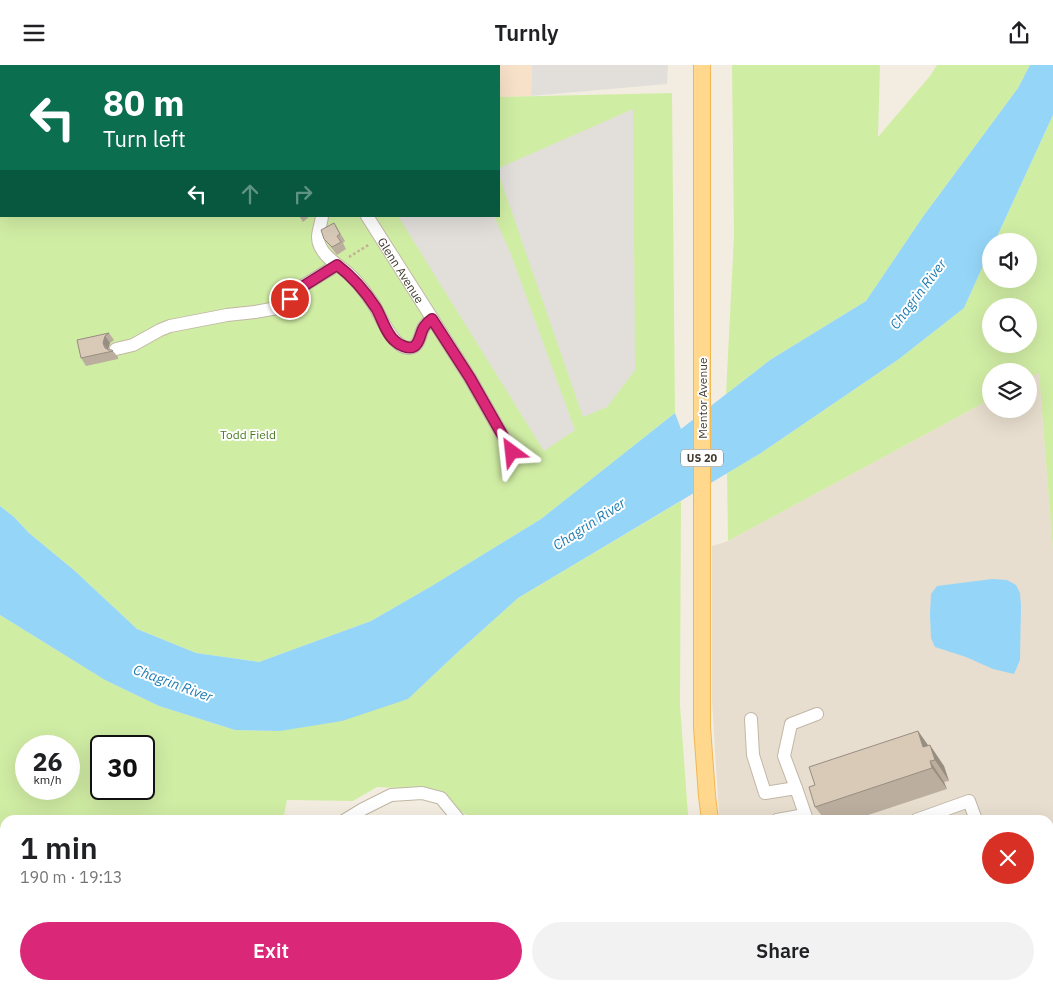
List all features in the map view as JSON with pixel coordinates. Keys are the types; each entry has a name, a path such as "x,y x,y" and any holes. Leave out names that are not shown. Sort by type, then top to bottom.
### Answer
{"main road":[{"name":"Mentor Avenue","path":"702,65 702,727 709,815"}],"street":[{"path":"322,217 317,236 323,252 352,277 365,292 395,341 405,347 413,347 418,343 424,327 432,319"},
{"name":"Glenn Avenue","path":"368,217 470,378 512,452"},
{"path":"116,349 133,345 170,326 277,308 302,287 337,265"},
{"path":"805,815 784,756 791,724 817,714"},
{"path":"751,719 753,755 766,793 796,788"},
{"path":"353,815 391,795 422,793 441,798 456,815"},
{"path":"930,815 968,801 974,815"}],"path":[{"path":"337,265 380,237"}],"shaded area":[{"path":"500,65 532,65 531,96 500,97"},
{"path":"532,65 668,65 667,84 531,96"},
{"path":"633,109 635,370 607,407 583,417 500,178 500,168"},
{"path":"399,217 494,217 510,252 575,430 544,451"},
{"path":"1039,372 1053,551 1053,815 719,815 712,701 712,546 728,541 982,404 982,418 1037,418 1037,373"}],"green space":[{"path":"732,65 880,65 878,137 930,76 937,65 1030,65 1018,88 922,218 866,301 770,360 726,394 734,236"},
{"name":"Todd Field","path":"672,93 675,413 541,519 430,587 371,621 259,662 196,653 137,629 75,571 0,506 0,217 500,217 500,97"},
{"path":"1053,115 1053,551 1037,363 982,363 982,404 728,541 727,473 761,453 899,359 964,308 982,268 982,288 1037,288 1037,233 999,233"},
{"path":"681,501 680,706 688,815 467,815 419,789 377,787 353,801 287,800 284,815 0,815 0,615 105,680 159,706 235,730 280,731 408,699 518,598"}],"water":[{"name":"Chagrin River","path":"1030,65 1053,65 1053,115 999,233 982,233 982,268 964,308 899,359 761,453 518,598 408,699 342,721 280,731 235,730 159,706 105,680 0,615 0,506 75,571 137,629 196,653 259,662 371,621 541,519 675,413 681,429 770,360 866,301 922,218 1018,88"},
{"path":"992,579 1007,580 1016,585 1020,593 1020,660 1014,674 993,669 966,657 935,647 931,638 931,594 937,586"}],"building":[{"path":"334,223 340,234 337,236 341,242 332,247 324,239 321,230"},
{"path":"109,333 105,336 103,343 105,348 113,351 81,358 77,340"},
{"path":"918,731 923,747 930,745 935,760 930,761 932,768 815,807 809,787 815,785 809,767"}],"route":[{"path":"290,299 302,287 337,265 352,277 365,292 395,341 405,347 413,347 418,343 424,327 432,319 470,378 512,452"}]}
